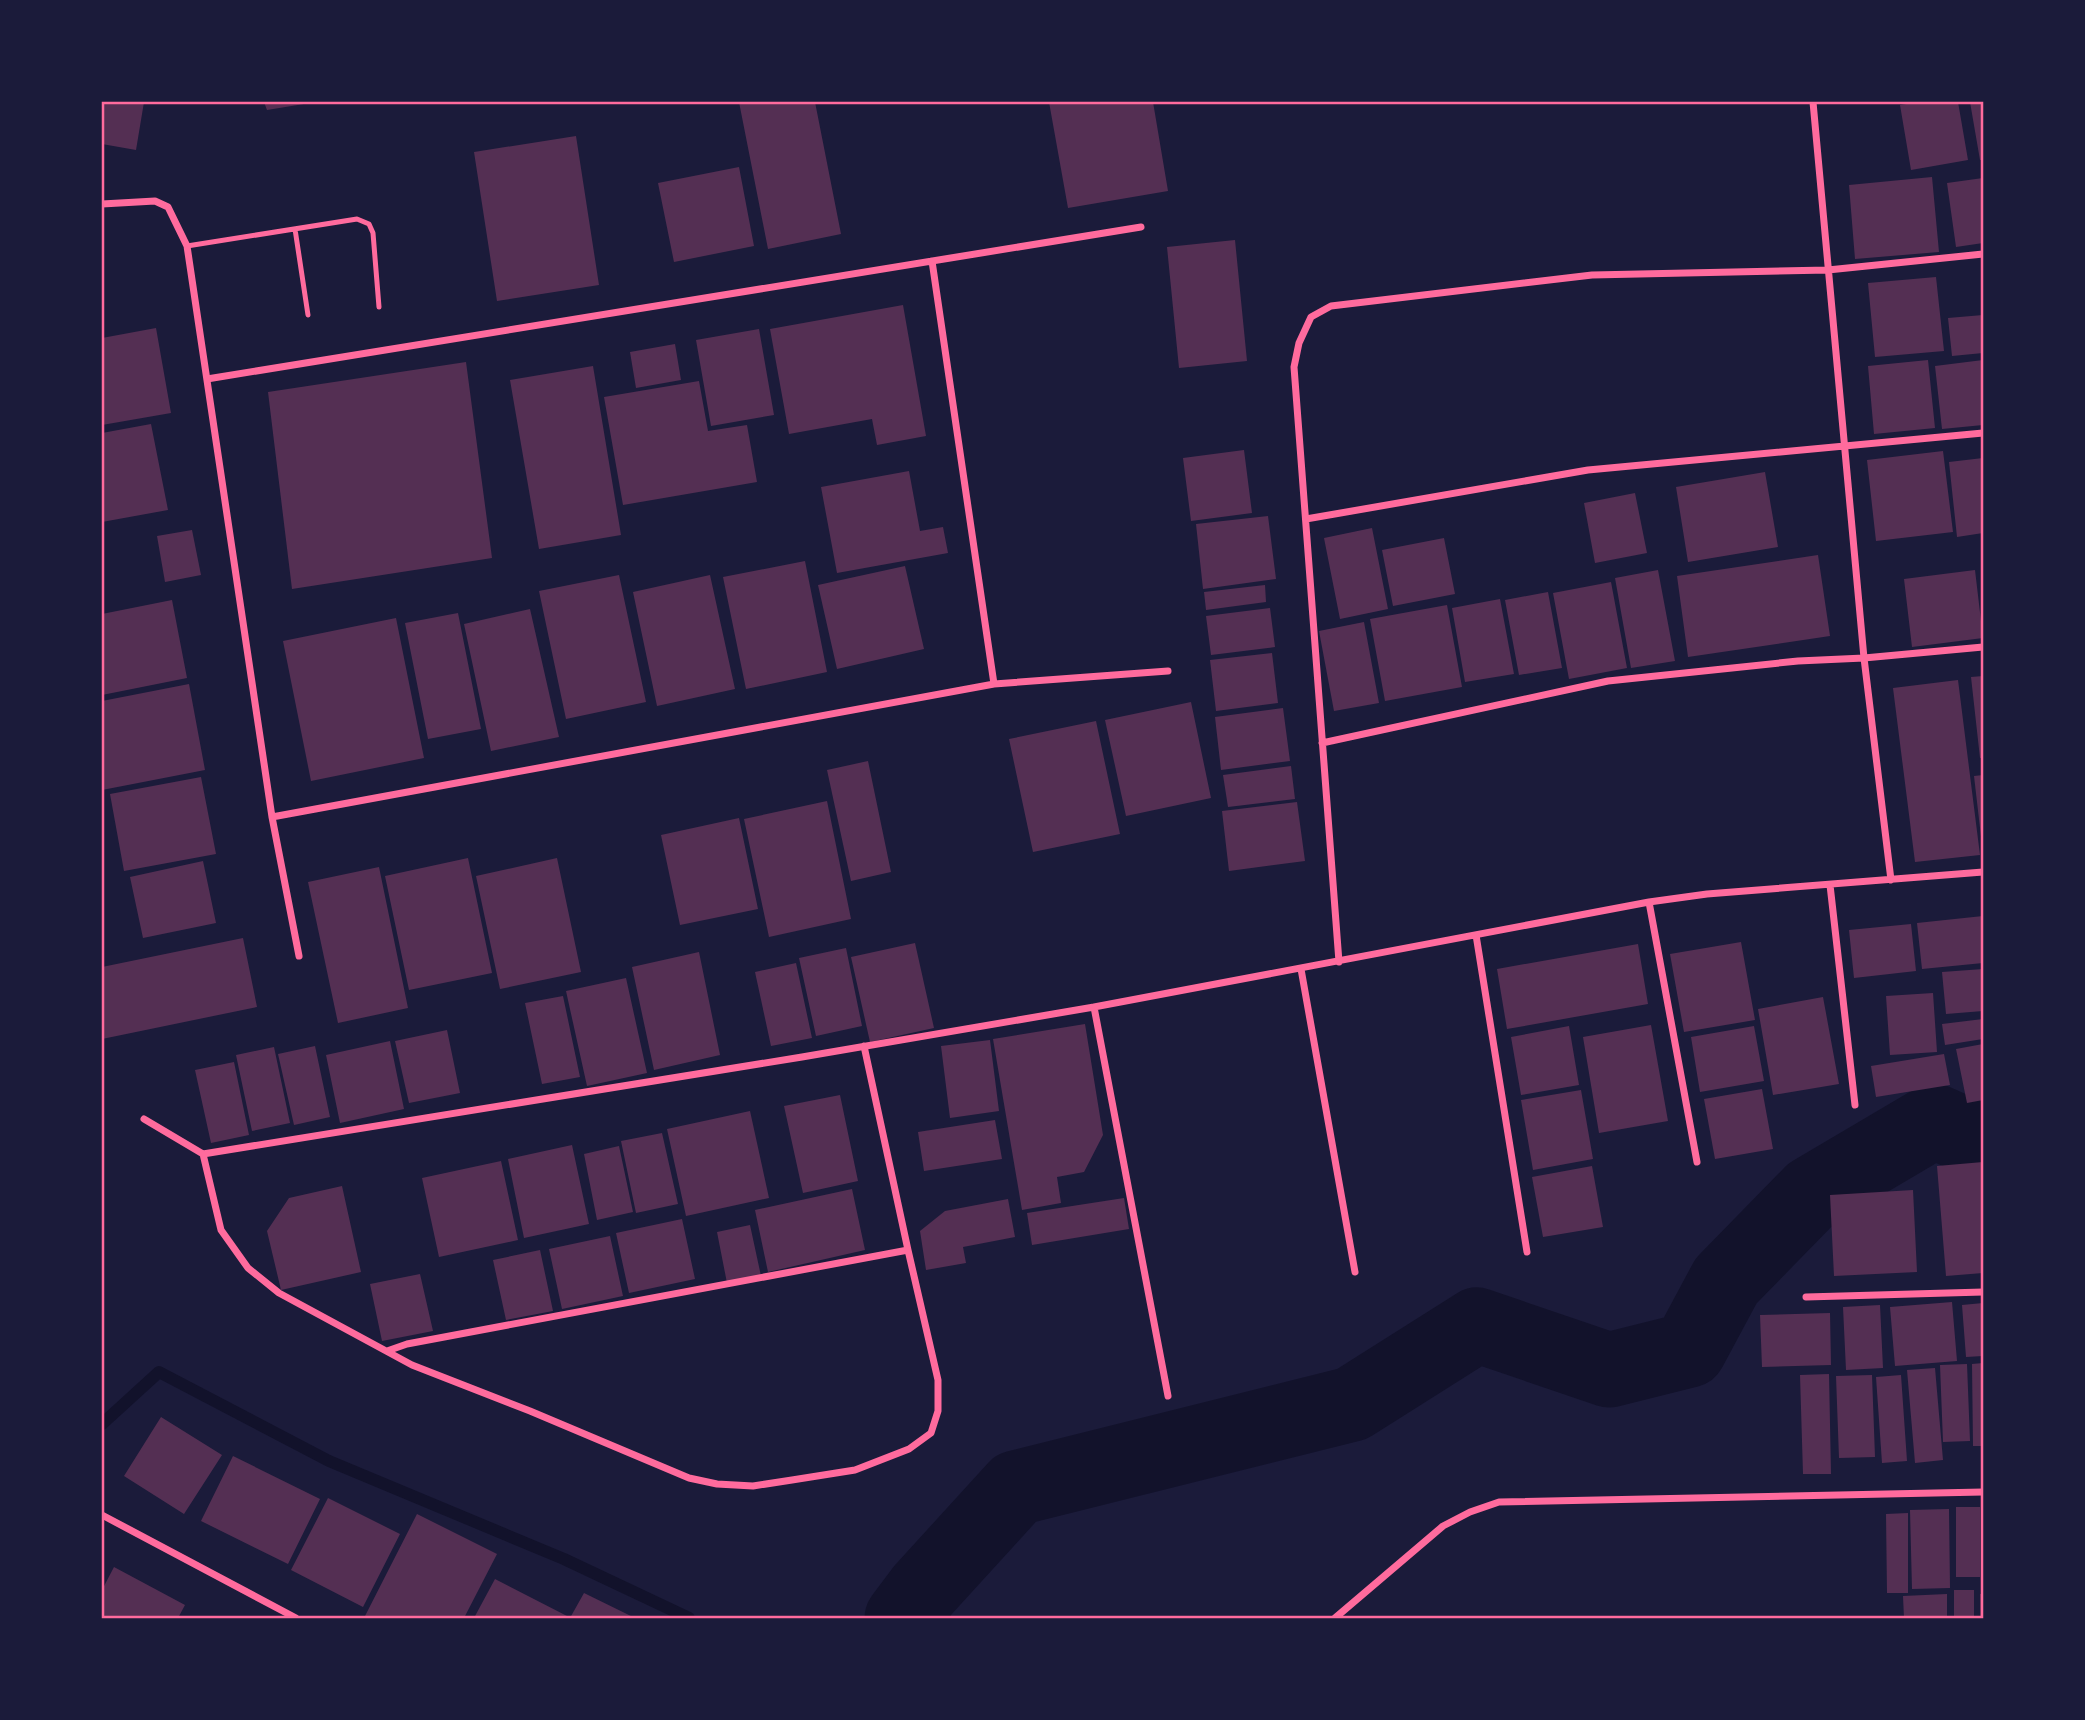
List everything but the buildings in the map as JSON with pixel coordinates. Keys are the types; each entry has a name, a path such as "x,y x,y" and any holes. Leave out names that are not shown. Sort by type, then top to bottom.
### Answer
{"street":[{"path":"1813,102 1864,658 1891,880"},
{"path":"102,204 155,201 168,207 187,246 272,817 299,956"},
{"path":"207,379 1141,227"},
{"path":"1339,962 1294,367 1299,342 1311,317 1331,306 1592,275 1828,270 1983,254"},
{"path":"932,261 993,684"},
{"path":"1306,519 1588,470 1983,433"},
{"path":"1322,743 1608,681 1798,661 1864,658 1983,646"},
{"path":"272,817 993,684 1168,671"},
{"path":"144,1119 203,1154 1094,1007 1649,902 1707,894 1983,872"},
{"path":"1830,886 1855,1105"},
{"path":"1649,902 1697,1162"},
{"path":"1476,936 1527,1252"},
{"path":"1301,969 1355,1272"},
{"path":"1094,1007 1168,1396"},
{"path":"203,1154 221,1230 248,1268 279,1293 412,1364 689,1478 718,1484 753,1486 855,1469 909,1449 931,1433 938,1411 939,1380 864,1046"},
{"path":"387,1351 407,1344 908,1251"},
{"path":"1806,1297 1983,1292"},
{"path":"1335,1619 1443,1527 1469,1512 1499,1502 1983,1492"},
{"path":"102,1515 296,1619"}],"lane":[{"path":"187,246 357,219 369,224 373,233 379,307"},
{"path":"295,229 308,315"}],"waterway":[{"path":"902,1618 923,1590 1016,1488 1352,1404 1477,1325 1609,1370 1689,1350 1726,1281 1812,1193 1934,1121 1983,1143"},
{"path":"102,1424 159,1372 329,1461 564,1559 689,1618"}]}
